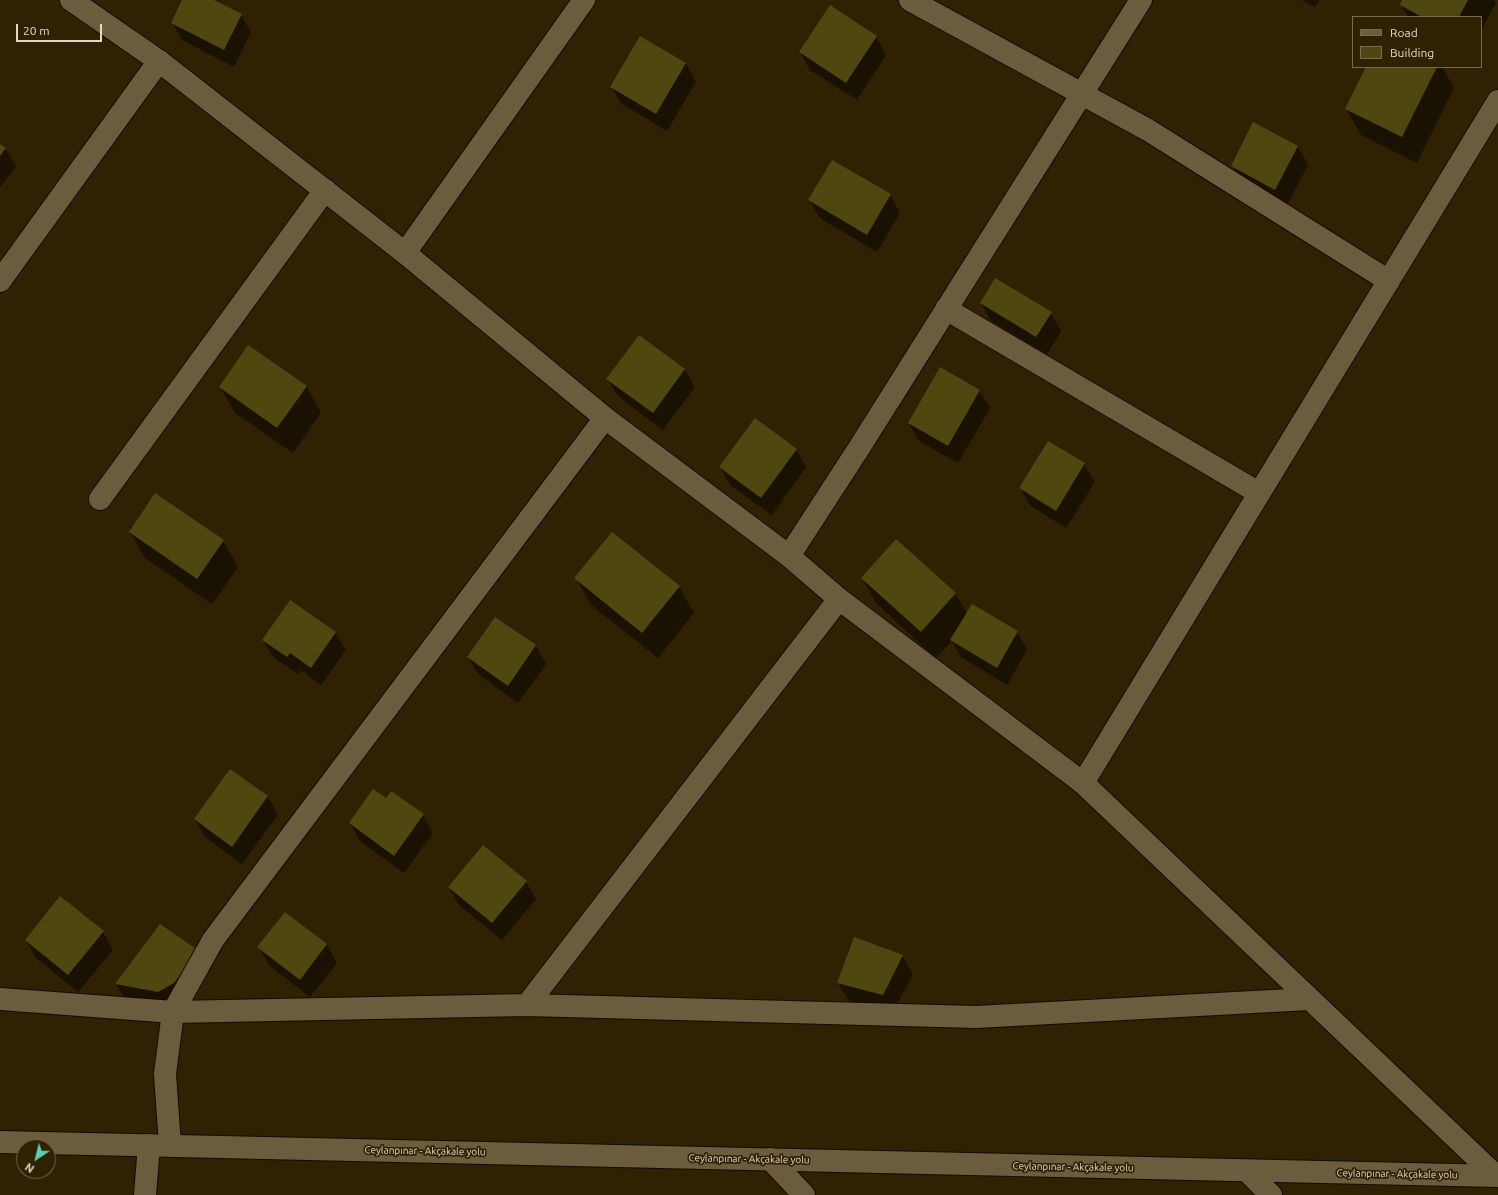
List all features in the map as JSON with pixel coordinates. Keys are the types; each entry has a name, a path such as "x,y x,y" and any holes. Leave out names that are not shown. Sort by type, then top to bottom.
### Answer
{"street":[{"path":"71,0 158,61 325,190 405,253 605,418 789,556 839,599 1083,783 1497,1176"},
{"path":"405,253 584,0"},
{"path":"910,0 1148,130 1389,281"},
{"path":"789,556 859,448 1141,0"},
{"path":"0,281 158,61"},
{"path":"1083,783 1498,101"},
{"path":"100,499 325,190"},
{"path":"946,309 1259,493"},
{"path":"145,1195 160,1145 165,1074 173,1012 213,940 605,418"},
{"path":"527,1005 839,599"},
{"path":"0,999 173,1012 527,1005 976,1017 1309,999"},
{"name":"Ceylanpınar - Akçakale yolu","path":"0,1142 1497,1176"},
{"path":"770,1160 804,1195"},
{"path":"1247,1171 1271,1195"}],"building":[{"path":"182,0 214,0 242,14 224,50 171,23"},
{"path":"1402,0 1468,0 1460,16 1420,16 1400,5"},
{"path":"830,5 877,36 846,83 799,52"},
{"path":"640,36 686,63 656,114 610,87"},
{"path":"1366,68 1436,68 1402,137 1345,109"},
{"path":"1253,122 1298,146 1275,190 1231,166"},
{"path":"0,144 6,148 0,156"},
{"path":"832,160 891,194 867,235 808,200"},
{"path":"995,278 1052,312 1036,337 980,303"},
{"path":"639,335 685,369 653,413 606,379"},
{"path":"248,345 307,386 277,428 219,387"},
{"path":"940,367 980,390 948,446 908,423"},
{"path":"755,418 797,449 761,498 719,467"},
{"path":"1048,441 1085,463 1056,511 1019,488"},
{"path":"155,493 224,540 197,579 129,532"},
{"path":"612,532 680,586 642,633 574,578"},
{"path":"896,539 956,593 921,632 861,578"},
{"path":"290,600 336,632 311,668 290,653 287,657 262,640"},
{"path":"972,604 1018,631 997,668 950,640"},
{"path":"495,617 536,645 508,686 467,657"},
{"path":"230,769 268,796 232,847 194,819"},
{"path":"373,789 386,798 391,791 424,814 394,856 349,823"},
{"path":"483,845 527,881 492,923 448,887"},
{"path":"60,896 104,931 68,975 25,940"},
{"path":"285,912 327,944 300,980 257,947"},
{"path":"160,924 199,951 174,983 158,992 115,984"},
{"path":"854,937 903,955 883,995 837,983"}]}
